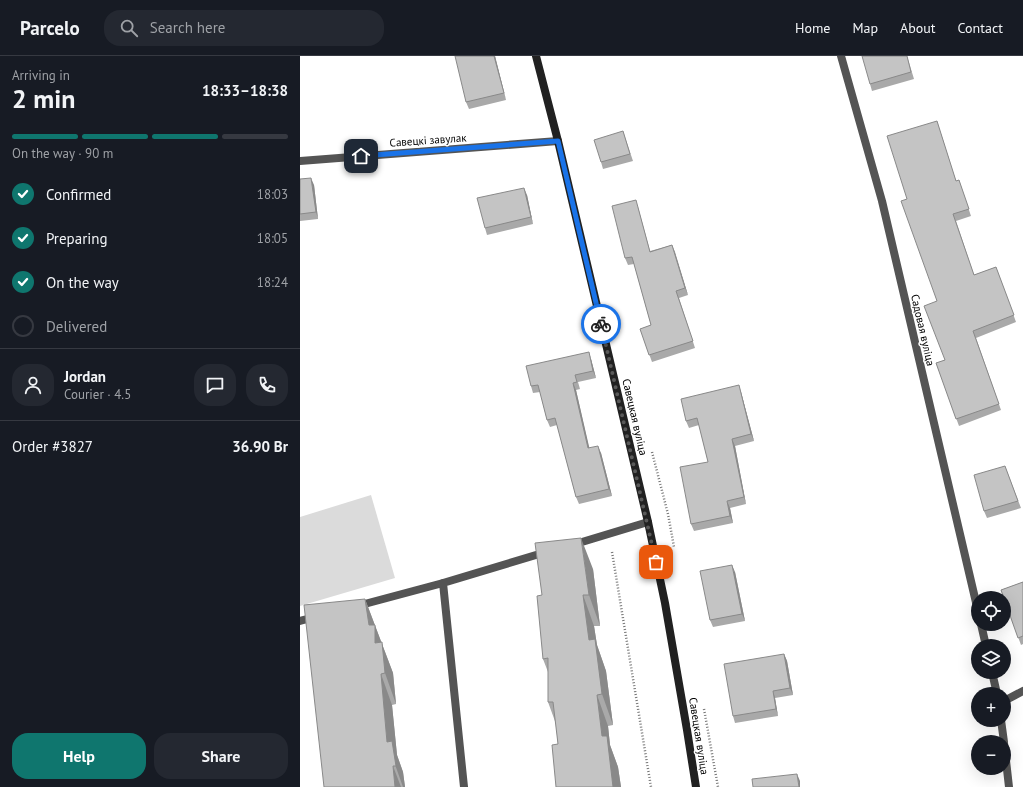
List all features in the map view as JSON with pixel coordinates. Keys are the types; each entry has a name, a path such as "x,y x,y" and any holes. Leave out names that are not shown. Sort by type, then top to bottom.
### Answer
{"street":[{"name":"Савецкая вуліца","path":"536,56 558,141 648,522 665,603 696,787"},
{"name":"Садовая вуліца","path":"841,56 882,201 973,591"},
{"name":"Савецкі завулак","path":"300,161 558,141"},
{"path":"345,609 443,583 648,522"},
{"path":"443,583 464,787"},
{"path":"300,621 322,615"},
{"path":"1011,697 1023,691"},
{"path":"1008,775 1009,787"}],"path":[{"path":"609,534 650,787"}],"shaded area":[{"path":"371,495 395,578 300,606 300,517"}],"building":[{"path":"455,56 494,56 504,93 466,102"},
{"path":"862,56 907,56 911,72 870,84"},
{"path":"937,121 956,181 959,180 969,209 953,214 974,275 996,267 1014,315 973,331 999,404 956,419 936,363 945,360 924,306 937,301 901,201 907,199 887,136"},
{"path":"623,131 630,154 601,162 594,140"},
{"path":"311,178 316,212 300,214 300,179"},
{"path":"524,188 531,217 485,228 477,198"},
{"path":"636,200 650,252 672,245 685,288 676,291 693,341 649,355 640,329 651,325 632,257 625,258 612,206"},
{"path":"589,352 593,371 575,375 577,382 573,383 588,448 598,446 609,489 576,497 555,418 547,420 538,385 531,386 526,366"},
{"path":"739,385 751,434 732,439 744,497 727,501 730,516 691,524 680,467 708,462 697,418 686,421 681,399"},
{"path":"1005,466 1018,501 984,511 974,475"},
{"path":"581,538 589,595 583,595 589,640 595,639 602,694 597,695 602,736 607,736 613,787 556,787 552,745 558,744 553,702 548,702 548,658 543,659 537,596 542,595 535,543"},
{"path":"732,565 742,614 710,620 700,571"},
{"path":"1023,582 1023,636 1018,638 1011,618 1011,591 1001,590"},
{"path":"365,599 369,625 375,625 375,643 382,642 385,673 381,674 387,742 392,741 396,766 393,766 395,787 324,787 304,605"},
{"path":"784,654 790,688 773,691 776,709 733,716 724,664"},
{"path":"797,774 799,787 753,787 752,779"}],"way so far":[{"path":"601,324 648,522 656,562"}],"route":[{"path":"361,156 558,141 601,324"}]}
